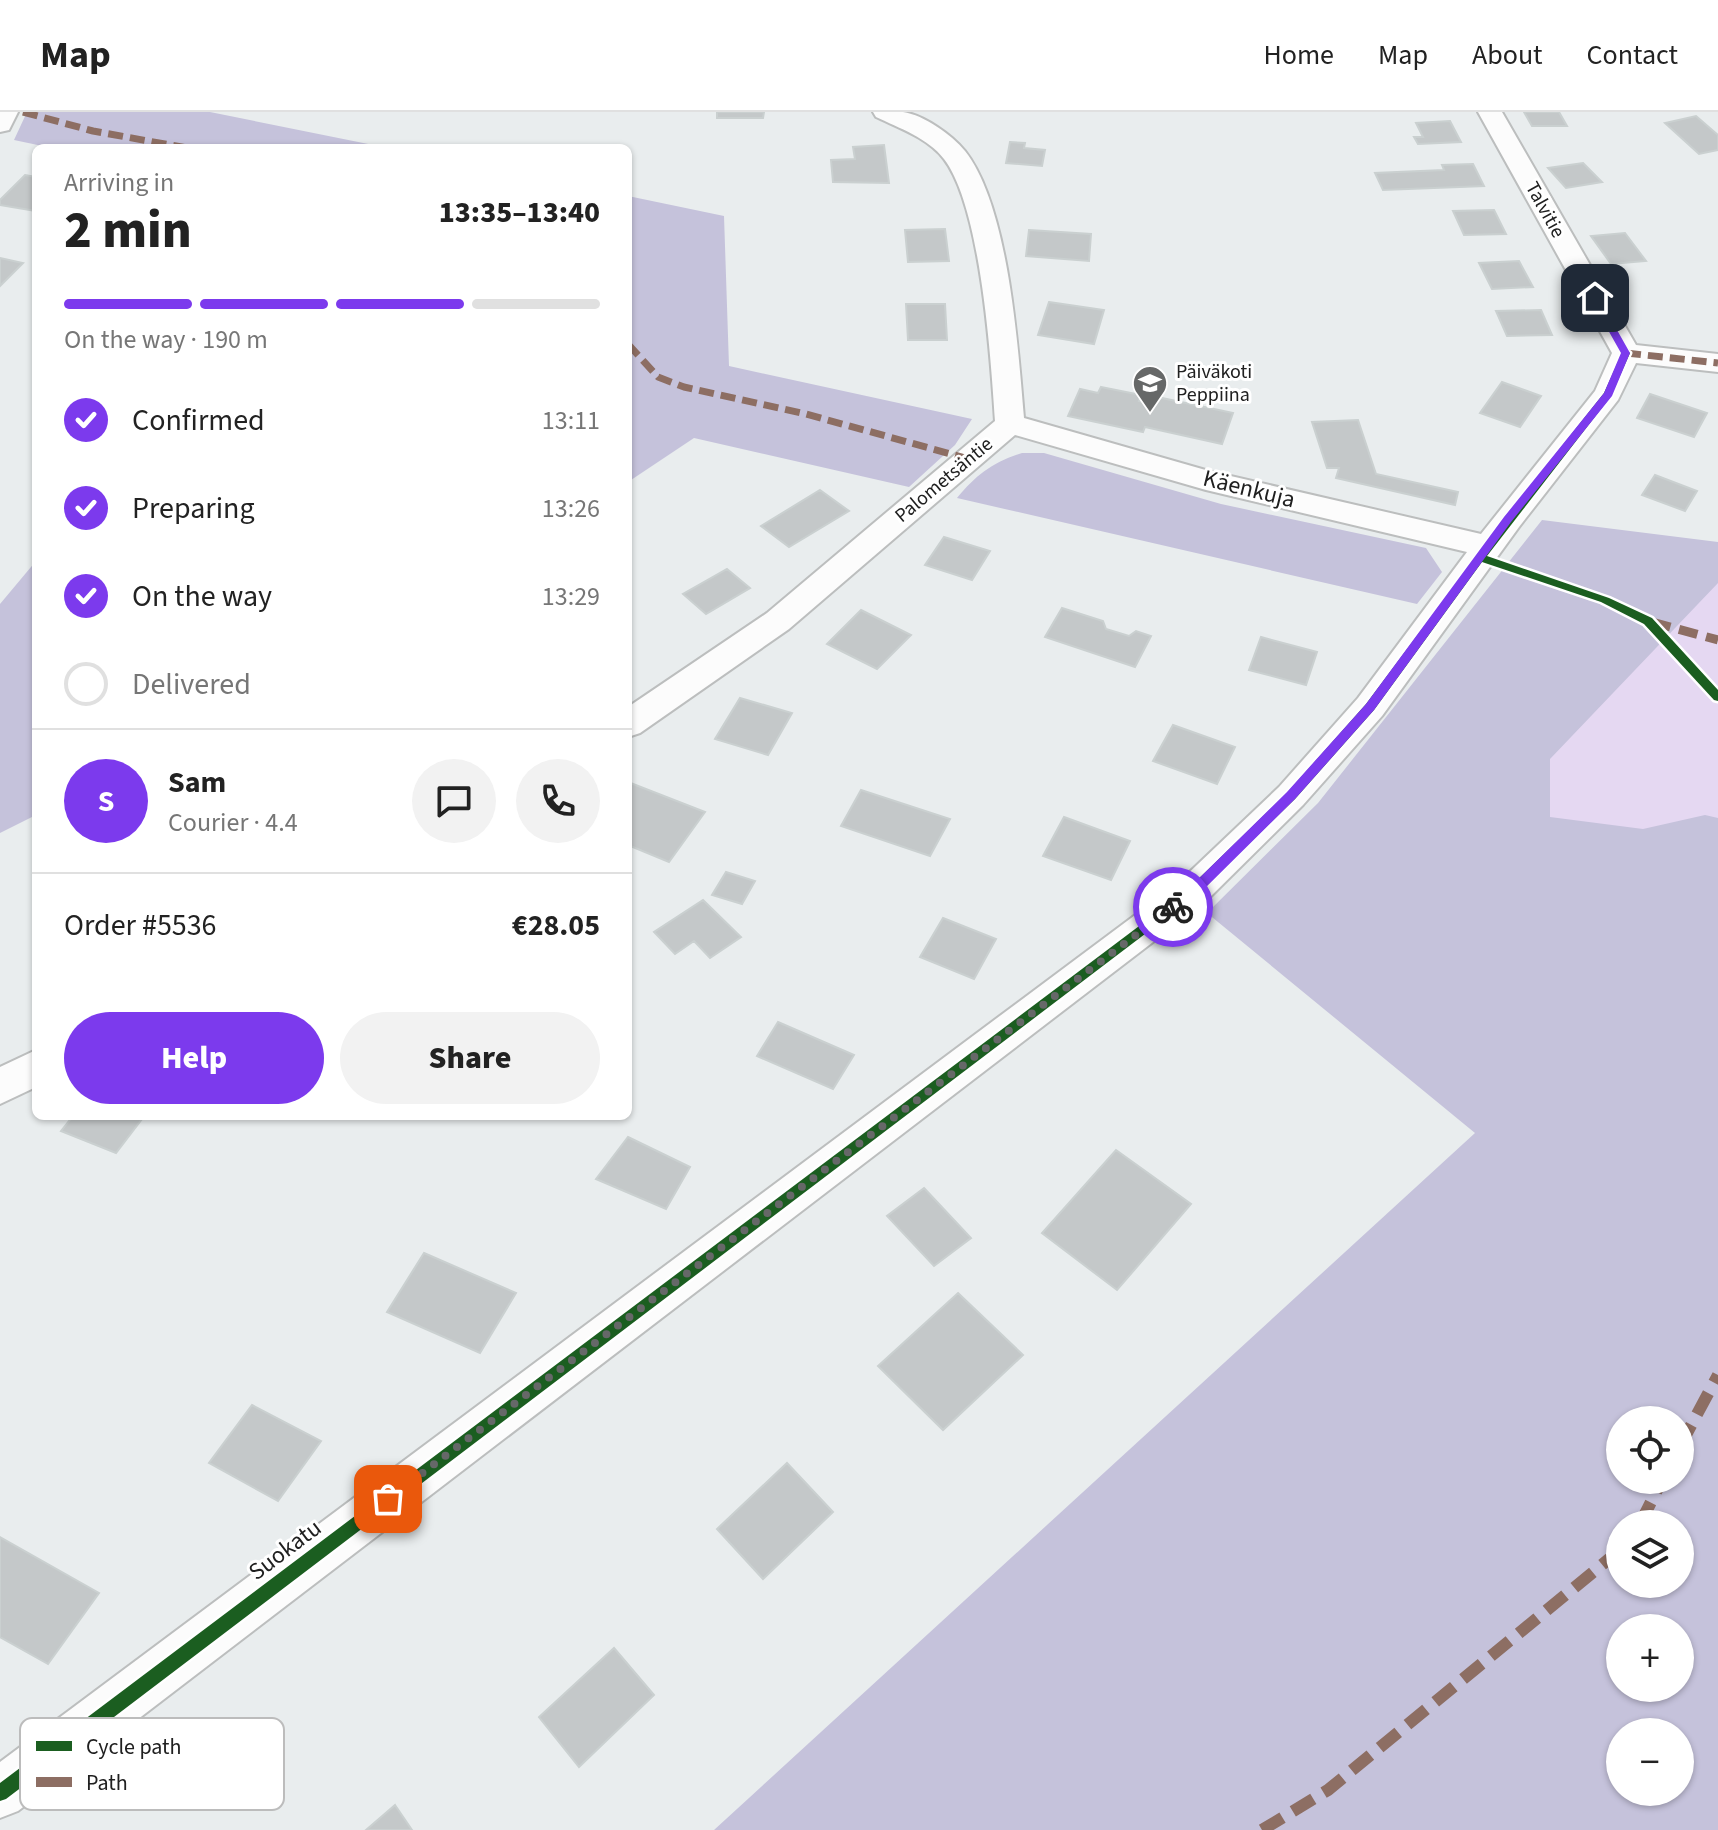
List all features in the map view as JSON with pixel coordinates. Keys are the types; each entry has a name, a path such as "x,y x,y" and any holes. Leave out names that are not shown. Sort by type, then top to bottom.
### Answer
{"street":[{"path":"0,125 6,112"},
{"name":"Palometsäntie","path":"632,721 778,621 1010,424 1007,377 987,250 970,179 955,155 935,138 885,112"},
{"name":"Talvitie","path":"1490,112 1626,353"},
{"path":"1626,353 1718,363"},
{"name":"Suokatu","path":"99,1718 1191,893 1291,796 1370,707 1508,520 1608,394 1626,353"},
{"name":"Käenkuja","path":"1010,424 1206,480 1490,547"},
{"path":"0,1087 32,1069"},
{"name":"Suokatu","path":"0,1793 20,1778"}],"shaded area":[{"path":"27,112 210,112 368,144 33,144 14,140"},
{"path":"632,197 724,216 729,366 972,419 955,445 909,487 694,438 632,479"},
{"path":"1022,453 1044,453 1221,504 1426,548 1442,572 1417,604 957,498 986,470"},
{"path":"1542,520 1718,542 1718,1830 714,1830 1475,1133 1207,913 1318,803"},
{"path":"32,566 32,817 0,833 0,604"},
{"path":"1718,583 1718,818 1705,815 1643,829 1550,817 1550,759"}],"building":[{"path":"717,112 764,112 763,118 717,118"},
{"path":"1524,112 1559,112 1567,126 1532,126"},
{"path":"1696,116 1718,135 1718,150 1699,154 1665,123"},
{"path":"1450,121 1461,142 1418,144 1414,137 1423,137 1416,123"},
{"path":"1010,142 1025,143 1024,148 1045,150 1042,166 1006,163"},
{"path":"884,145 889,183 833,182 831,160 855,159 853,147"},
{"path":"1583,163 1602,182 1566,188 1548,168"},
{"path":"1473,164 1484,186 1383,190 1375,173 1444,170 1442,165"},
{"path":"25,175 32,176 32,210 0,205 0,200"},
{"path":"1494,210 1506,234 1464,235 1453,211"},
{"path":"945,229 949,261 908,262 905,230"},
{"path":"1029,230 1091,234 1089,261 1026,256"},
{"path":"1625,233 1646,261 1611,264 1591,236"},
{"path":"0,258 23,263 0,286"},
{"path":"1519,261 1533,287 1492,289 1479,263"},
{"path":"1049,302 1104,310 1094,344 1038,335"},
{"path":"906,304 945,304 947,340 908,340"},
{"path":"1541,310 1552,335 1507,336 1496,311"},
{"path":"1502,382 1541,396 1520,427 1480,413"},
{"name":"Päiväkoti Peppiina","path":"1101,387 1141,395 1139,401 1154,404 1157,397 1233,413 1222,444 1145,427 1143,432 1068,416 1080,389 1098,393"},
{"path":"1650,394 1707,413 1694,437 1637,418"},
{"path":"1358,420 1376,474 1458,492 1455,505 1336,478 1339,468 1327,468 1312,422"},
{"path":"1655,475 1697,491 1685,511 1642,495"},
{"path":"820,490 849,511 789,547 761,526"},
{"path":"944,537 990,551 972,580 925,565"},
{"path":"727,569 750,588 706,614 683,594"},
{"path":"1062,608 1103,621 1106,629 1129,636 1136,631 1151,636 1135,667 1045,637"},
{"path":"861,610 911,635 877,669 827,644"},
{"path":"1261,637 1317,652 1306,685 1249,670"},
{"path":"740,698 792,713 768,755 715,739"},
{"path":"1173,725 1235,747 1217,784 1153,761"},
{"path":"632,784 705,812 669,862 632,847"},
{"path":"861,790 950,819 930,856 841,826"},
{"path":"1064,817 1130,841 1111,880 1043,856"},
{"path":"726,872 755,881 742,904 712,895"},
{"path":"703,900 741,937 710,958 694,941 675,954 654,932"},
{"path":"943,918 996,939 974,979 920,957"},
{"path":"778,1022 854,1055 833,1089 757,1056"},
{"path":"70,1120 141,1120 116,1153 61,1131"},
{"path":"628,1137 690,1167 666,1209 596,1179"},
{"path":"1116,1150 1191,1204 1117,1290 1042,1233"},
{"path":"924,1188 971,1238 934,1266 887,1216"},
{"path":"424,1253 516,1293 480,1353 387,1312"},
{"path":"958,1293 1023,1355 943,1430 878,1366"},
{"path":"252,1405 321,1441 278,1501 209,1463"},
{"path":"787,1463 833,1512 763,1579 717,1529"},
{"path":"0,1537 99,1593 48,1664 0,1637"},
{"path":"614,1648 654,1695 579,1767 539,1717"},
{"path":"395,1805 412,1830 366,1830"}],"marked path":[{"path":"23,112 93,131 165,144"},
{"path":"632,348 658,377 684,387 806,414 969,459"},
{"path":"1626,353 1718,363"},
{"path":"1652,622 1718,640"},
{"path":"1694,1420 1718,1375"},
{"path":"1647,1510 1655,1494"},
{"path":"1262,1830 1328,1790 1606,1562"}],"cycle path":[{"path":"99,1718 1191,893 1291,796 1370,707 1508,520 1608,394 1626,353"},
{"path":"1482,558 1605,600 1648,621 1718,697"},
{"path":"0,1793 20,1778"}],"way so far":[{"path":"388,1499 1173,907"}],"place":[{"name":"Päiväkoti Peppiina","path":"1150,414"}],"route":[{"path":"1173,907 1291,796 1370,707 1508,520 1608,394 1626,353 1595,298"}]}
